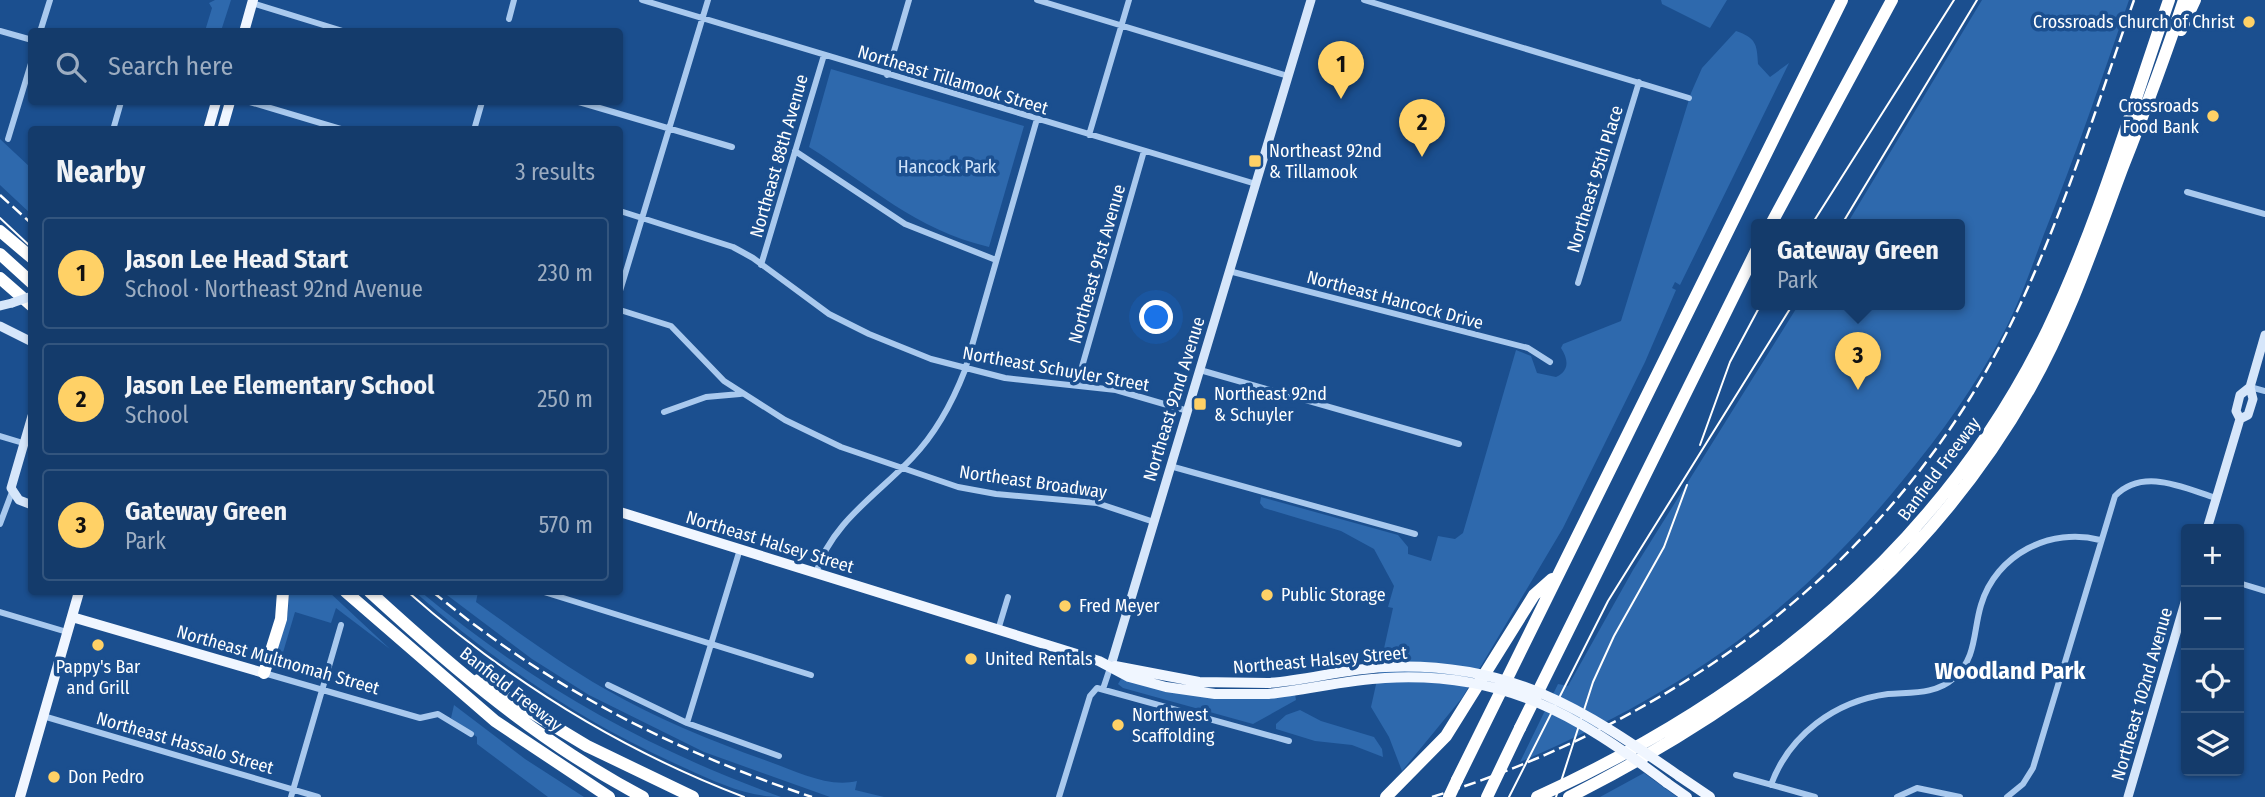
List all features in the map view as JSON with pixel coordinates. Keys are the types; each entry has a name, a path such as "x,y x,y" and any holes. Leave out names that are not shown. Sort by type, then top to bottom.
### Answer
{"highway":[{"path":"1449,797 1842,0"},
{"path":"1774,219 1892,0"},
{"name":"Banfield Freeway","path":"1537,797 1657,735 1766,664 1867,580 1942,499 2004,408 2059,303 2169,0"},
{"name":"Banfield Freeway","path":"1569,797 1681,736 1790,661 1882,581 1944,513 1998,441 2057,335 2160,74 2184,0"},
{"path":"2160,74 2195,0"},
{"path":"0,231 28,255"},
{"path":"0,254 28,279"},
{"path":"1487,797 1751,261"},
{"path":"0,278 28,302"},
{"path":"1386,797 1431,755 1464,711 1534,595 1557,575"},
{"path":"264,673 281,619 283,595"},
{"name":"Banfield Freeway","path":"349,595 495,721 609,797"},
{"name":"Banfield Freeway","path":"373,595 497,703 553,744 643,797"},
{"path":"439,654 587,746 693,797"}],"main road":[{"path":"245,28 253,2"},
{"path":"209,126 215,105"},
{"path":"223,126 229,105"},
{"name":"Northeast Halsey Street","path":"623,514 1111,665 1129,677 1182,690 1215,694 1384,678 1434,678 1480,684 1530,699 1564,713 1596,732 1687,797"},
{"path":"20,797 78,595"},
{"name":"Northeast Multnomah Street","path":"72,617 264,673"},
{"name":"Northeast Halsey Street","path":"1268,688 1383,667 1450,669 1490,676 1569,704 1710,797"}],"street":[{"path":"41,28 50,0"},
{"path":"509,19 514,0"},
{"name":"Northeast Tillamook Street","path":"642,0 1256,184"},
{"path":"623,281 708,0"},
{"path":"887,75 909,0"},
{"path":"1037,0 1288,76"},
{"path":"1089,135 1129,0"},
{"name":"Northeast 92nd Avenue","path":"1059,797 1090,696 1094,690 1103,689 1111,665 1311,0"},
{"path":"1364,0 1689,98"},
{"path":"253,2 334,28"},
{"path":"0,31 28,39"},
{"name":"Northeast 88th Avenue","path":"761,265 824,54"},
{"path":"8,139 28,73"},
{"name":"Northeast 95th Place","path":"1578,283 1639,82"},
{"path":"114,126 120,105"},
{"path":"260,105 331,126"},
{"path":"475,126 481,105"},
{"path":"589,105 732,147"},
{"path":"816,573 824,552 840,529 925,443 944,414 965,370 1037,119"},
{"path":"795,151 905,224 996,260"},
{"name":"Northeast 91st Avenue","path":"1077,384 1144,151"},
{"path":"2187,192 2265,214"},
{"name":"Northeast Schuyler Street","path":"623,212 712,239 761,265 809,301 849,325 910,351 965,370 1023,381 1077,384 1135,394 1188,411"},
{"name":"Northeast Hancock Drive","path":"1230,271 1528,348 1550,362"},
{"path":"4,307 28,298"},
{"name":"Northeast Broadway","path":"623,311 671,326 724,381 803,430 900,470 978,491 1097,503 1154,522"},
{"path":"1,325 28,340"},
{"path":"2208,524 2240,419 2236,411 2240,395 2250,387 2265,335"},
{"path":"1200,370 1459,444"},
{"path":"2250,387 2265,391"},
{"path":"664,412 706,397 742,394"},
{"path":"0,524 12,492 28,428"},
{"path":"0,436 23,443"},
{"path":"1170,466 1415,534"},
{"path":"2010,795 2033,768 2115,496 2132,484 2159,481 2216,498"},
{"path":"12,492 19,500 28,503"},
{"path":"1771,785 1777,767 1792,746 1828,715 1871,697 1935,689 1953,679 1972,653 1978,615 1987,590 2001,569 2017,554 2060,536 2083,536 2100,540"},
{"path":"687,723 740,549"},
{"path":"2244,585 2265,591"},
{"path":"554,595 811,674"},
{"path":"998,630 1008,597"},
{"path":"0,612 67,632"},
{"name":"Northeast 102nd Avenue","path":"2128,797 2181,616"},
{"path":"292,793 341,625"},
{"name":"Northeast Multnomah Street","path":"264,673 420,718 438,714 471,734"},
{"path":"608,685 687,723 774,757 779,756"},
{"path":"1103,689 1289,741"},
{"name":"Northeast Hassalo Street","path":"43,716 292,793 318,797"},
{"path":"1736,775 1815,797"},
{"path":"1897,797 1917,788 1960,797"}],"green space":[{"path":"215,0 231,0 222,28 206,28 212,8 209,3"},
{"path":"1661,0 1727,0 1710,28 1662,4"},
{"path":"1982,0 2129,0 2077,147 2015,308 1982,371 1931,445 1862,528 1776,611 1730,646 1632,708 1520,762 1558,684 1568,686 1633,570 1795,310 1965,310 1965,219 1850,219"},
{"path":"1736,31 1748,36 1754,43 1758,64 1770,77 1789,63 1680,285 1675,282 1672,288 1676,290 1645,362 1563,528 1462,698 1402,771 1389,737 1371,707 1393,608 1388,607 1394,586 1374,549 1341,531 1264,508 1260,503 1261,497 1398,535 1408,547 1408,554 1431,561 1438,536 1455,539 1463,533 1516,350 1531,356 1537,373 1556,377 1563,372 1566,365 1561,348 1563,344 1621,321 1691,93 1702,68"},
{"name":"Hancock Park","path":"831,69 1024,126 989,247 962,239 915,218 809,147"},
{"path":"0,139 28,165 28,211 0,185"},
{"path":"289,595 332,595 390,649 336,608 331,623 295,612 279,666 273,665 288,612"},
{"path":"419,595 425,595 505,656 592,711 683,757 781,797 744,792 720,783 612,732 510,668"},
{"path":"447,595 477,595 476,602 572,669 665,720 814,778 846,783 857,781 855,790 884,797 830,797 704,752 589,695 532,659"},
{"path":"1121,679 1164,689 1229,697 1295,694 1296,700 1253,724 1123,688 1118,684"},
{"path":"454,705 525,759 584,797 548,797 477,744 477,737 451,718"},
{"path":"1300,710 1321,721 1374,737 1382,749 1383,757 1352,745 1315,741 1276,729 1276,724 1286,715"},
{"path":"1644,773 1677,797 1600,797"}],"tram line":[{"path":"1815,219 1954,0"},
{"path":"1845,219 1977,0"},
{"path":"0,218 28,244"},
{"path":"1700,445 1730,362 1758,310"},
{"path":"1509,797 1608,601 1789,310"},
{"path":"1556,797 1593,682 1614,636 1664,547 1687,485"},
{"path":"412,595 485,655 567,710 653,757 744,797"}],"railway":[{"path":"1432,797 1523,764 1610,724 1692,677 1768,623 1839,561 1903,492 1960,415 2008,330 2027,290 2076,167 2134,0"},
{"path":"0,195 28,220"},
{"path":"437,595 520,657 613,712 710,759 812,797"}],"place":[{"name":"Crossroads Church of Christ","path":"2249,22"},
{"name":"Jason Lee Head Start","path":"1341,99"},
{"name":"Crossroads Food Bank","path":"2213,116"},
{"name":"Jason Lee Elementary School","path":"1422,157"},
{"name":"Northeast 92nd & Tillamook","path":"1255,161"},
{"name":"Gateway Green","path":"1858,390"},
{"name":"Northeast 92nd & Schuyler","path":"1200,404"},
{"name":"Public Storage","path":"1267,595"},
{"name":"Fred Meyer","path":"1065,606"},
{"name":"Pappy's Bar and Grill","path":"98,645"},
{"name":"United Rentals","path":"971,659"},
{"name":"Northwest Scaffolding","path":"1118,725"},
{"name":"Don Pedro","path":"54,777"}],"district":[{"name":"Woodland Park","path":"2010,671"}]}
